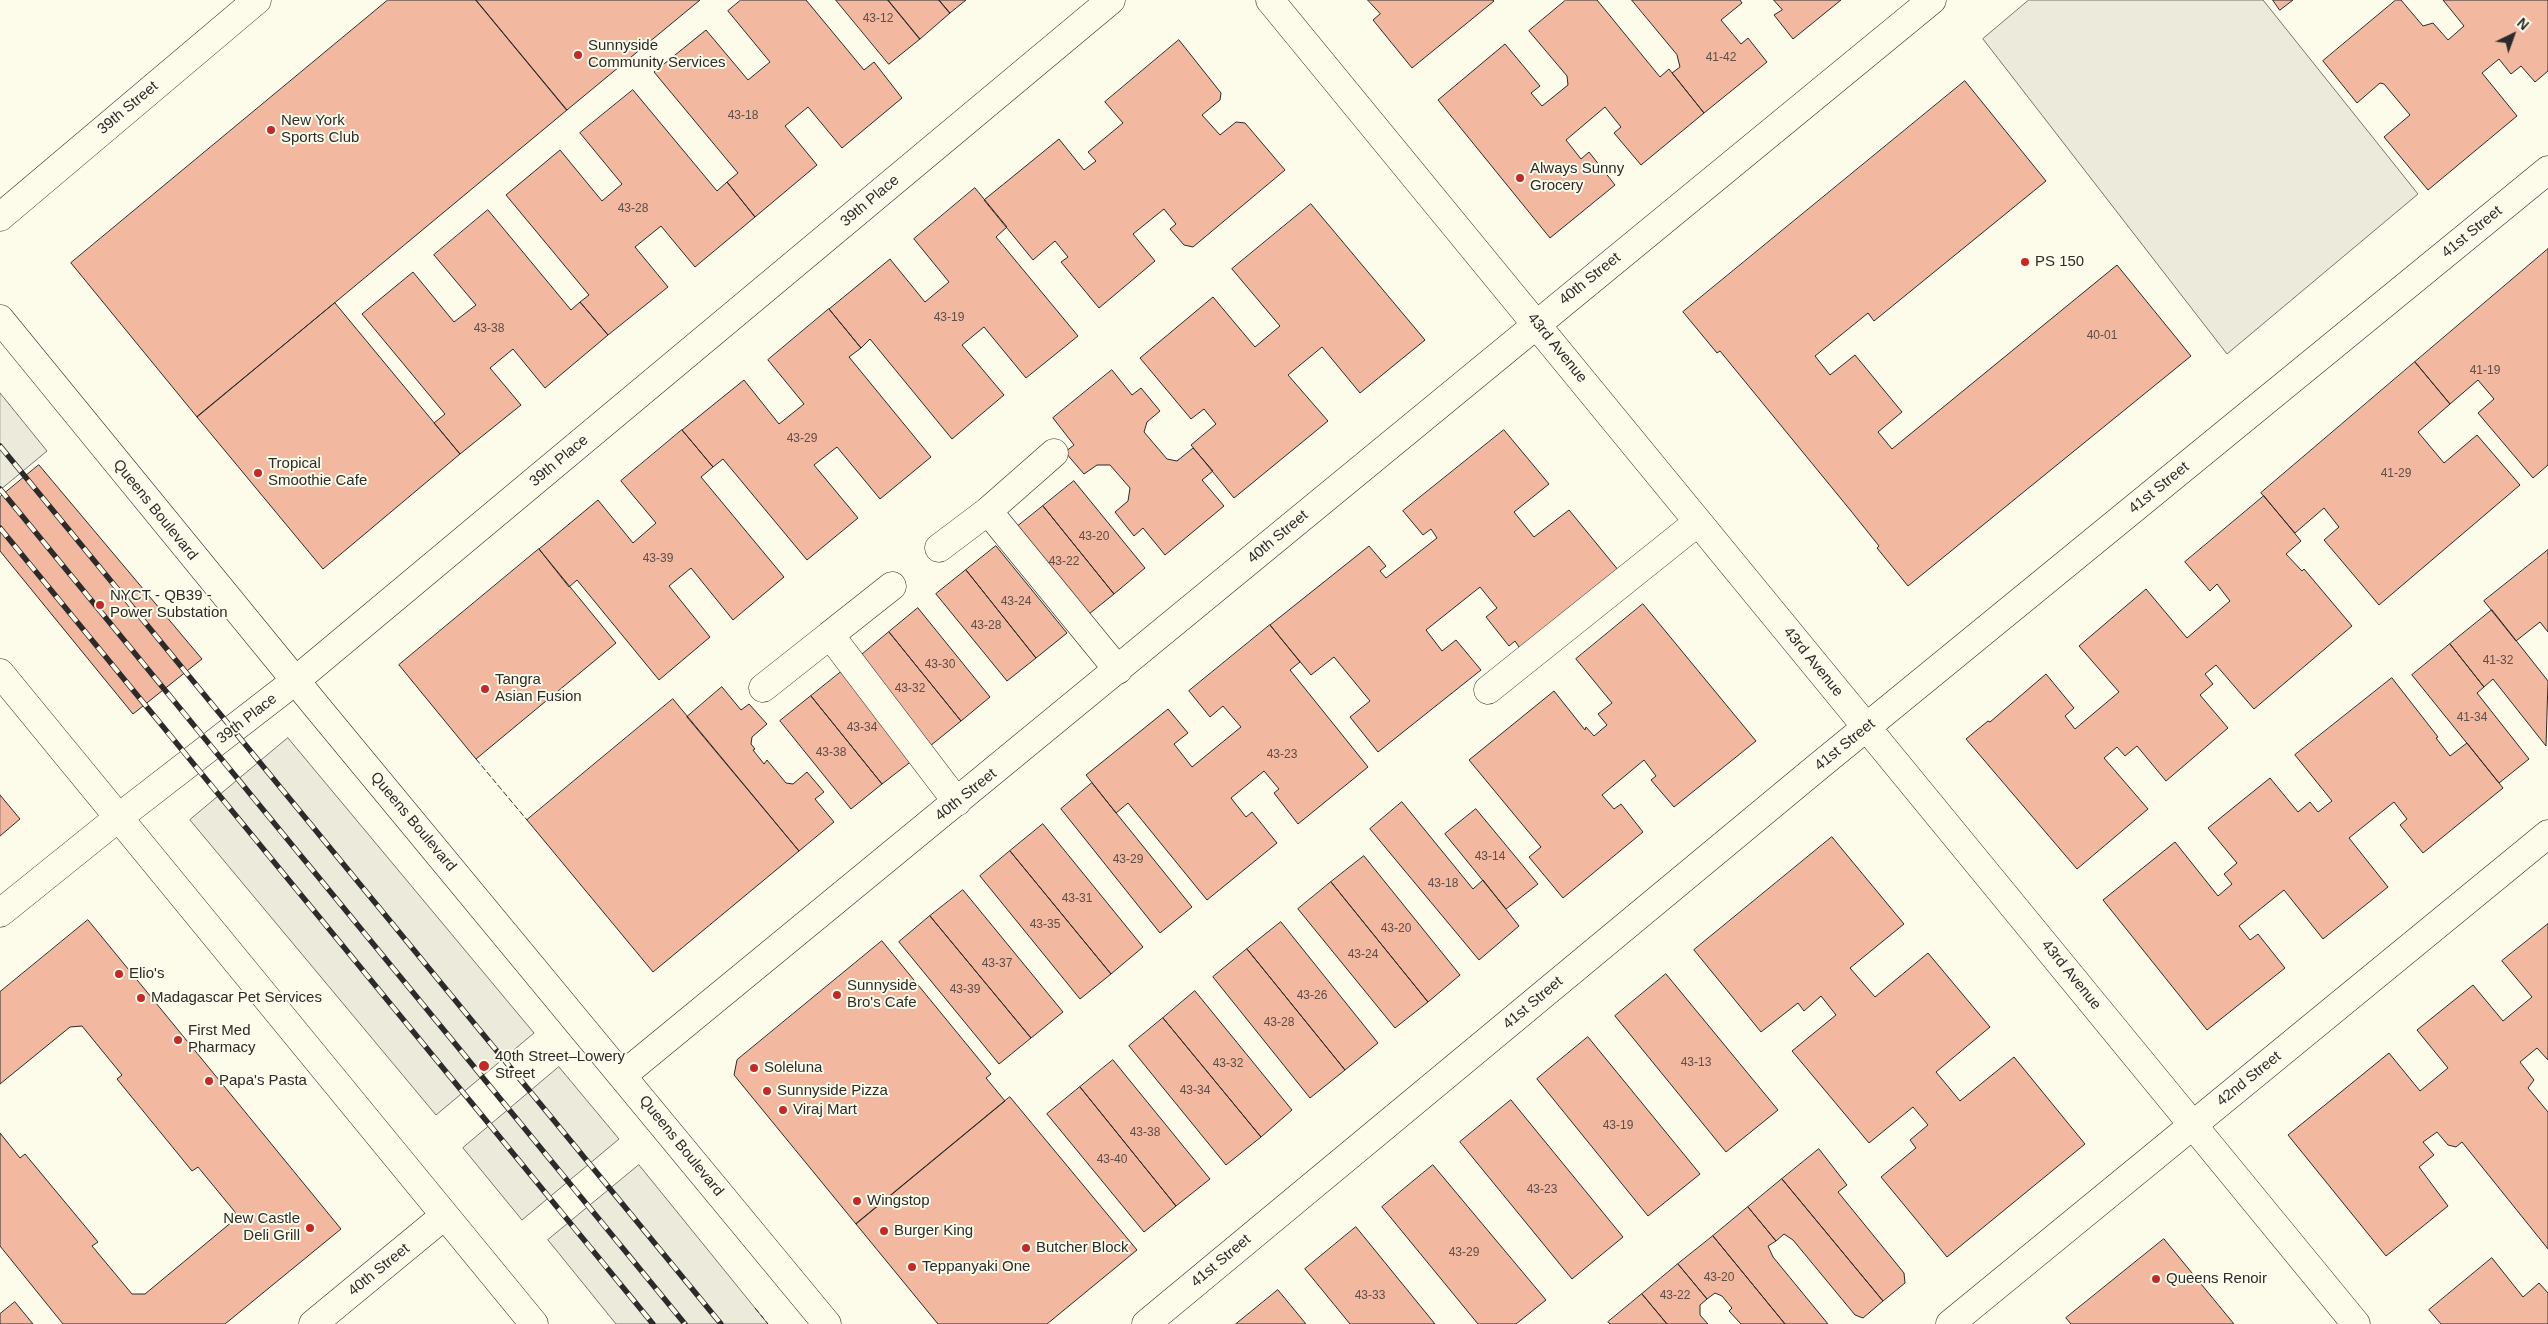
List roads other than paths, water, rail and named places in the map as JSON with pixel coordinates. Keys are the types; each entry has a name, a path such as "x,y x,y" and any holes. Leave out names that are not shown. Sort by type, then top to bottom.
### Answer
{"street":[{"name":"39th Street","path":"0,217 257,0"},
{"name":"39th Place","path":"0,913 118,818 296,681 1111,0"},
{"name":"43rd Avenue","path":"1270,0 2356,1324"},
{"name":"40th Street","path":"623,1075 1118,670 1536,323 1932,0"},
{"name":"41st Street","path":"1146,1324 1867,727 2548,170"},
{"name":"Queens Boulevard","path":"0,319 827,1324"},
{"path":"939,548 988,511 1054,453"},
{"path":"988,511 1118,670"},
{"path":"1488,690 1698,522"},
{"path":"763,688 892,586"},
{"path":"830,636 957,802"},
{"path":"0,673 534,1324"},
{"name":"42nd Street","path":"1950,1324 2548,834"},
{"name":"40th Street","path":"313,1324 444,1216"}],"railway":[{"path":"0,446 721,1324"},
{"path":"0,489 685,1324"},
{"path":"0,528 653,1324"}],"place":[{"name":"Sunnyside Community Services","path":"578,55"},
{"name":"New York Sports Club","path":"271,130"},
{"name":"Always Sunny Grocery","path":"1520,178"},
{"name":"PS 150","path":"2025,262"},
{"name":"Tropical Smoothie Cafe","path":"258,473"},
{"name":"NYCT - QB39 - Power Substation","path":"100,605"},
{"name":"Tangra Asian Fusion","path":"485,689"},
{"name":"Elio's","path":"119,974"},
{"name":"Sunnyside Bro's Cafe","path":"837,995"},
{"name":"Madagascar Pet Services","path":"141,998"},
{"name":"First Med Pharmacy","path":"178,1040"},
{"name":"40th Street–Lowery Street","path":"484,1066"},
{"name":"Soleluna","path":"754,1068"},
{"name":"Papa's Pasta","path":"209,1081"},
{"name":"Sunnyside Pizza","path":"767,1091"},
{"name":"Viraj Mart","path":"783,1110"},
{"name":"Wingstop","path":"857,1201"},
{"name":"New Castle Deli Grill","path":"310,1228"},
{"name":"Burger King","path":"884,1231"},
{"name":"Butcher Block","path":"1026,1248"},
{"name":"Teppanyaki One","path":"912,1267"},
{"name":"Queens Renoir","path":"2156,1279"}]}
